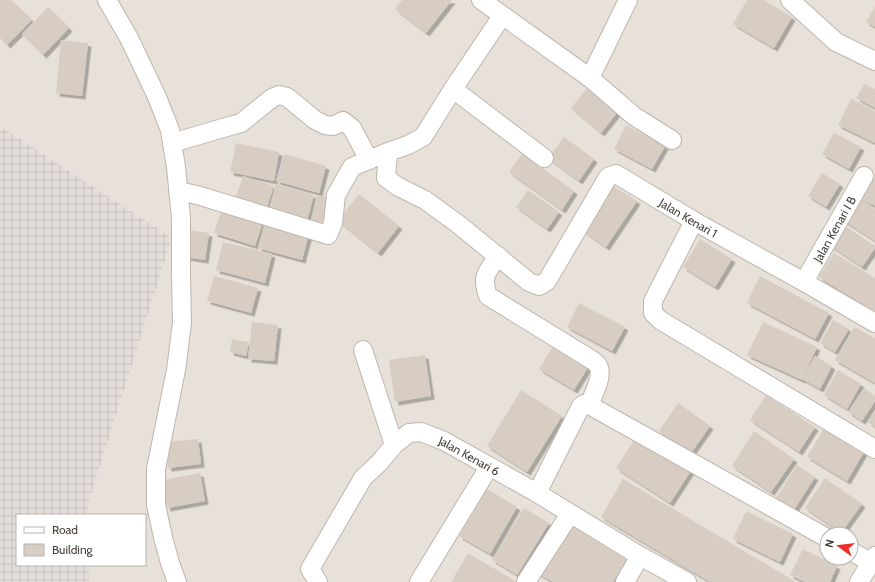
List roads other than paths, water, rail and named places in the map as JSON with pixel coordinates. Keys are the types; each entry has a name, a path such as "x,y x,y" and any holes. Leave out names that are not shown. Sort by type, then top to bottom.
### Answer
{"street":[{"path":"107,0 129,38 157,97 170,130 178,191 181,218 182,323 176,370 156,469 156,505 170,563 177,582"},
{"path":"481,0 590,78 634,116 672,140"},
{"path":"590,78 628,0"},
{"path":"790,0 836,42 875,61"},
{"path":"178,191 197,195 328,235 333,223 336,195 352,167 408,145 423,136 502,16"},
{"path":"453,89 544,158"},
{"path":"172,143 240,124 272,98 287,96 324,126 333,126 343,121 352,128 369,160"},
{"path":"388,152 386,178 397,186 425,200 498,256 488,269 485,277 485,287 488,296 598,365 600,374 596,390 589,405"},
{"name":"Jalan Kenari 1","path":"498,256 529,282 539,286 547,281 608,176 616,174 694,221 875,323"},
{"name":"Jalan Kenari I B","path":"804,282 864,176"},
{"path":"694,221 653,301 653,313 660,320 875,449"},
{"path":"363,350 394,446"},
{"path":"537,493 581,406 584,404 589,405 819,534"},
{"name":"Jalan Kenari 6","path":"318,582 310,569 363,478 409,433 421,432 444,441 537,493 640,556 686,582"},
{"path":"418,582 489,467"},
{"path":"526,582 570,514"},
{"path":"859,554 874,561 859,582"},
{"path":"625,582 640,556"}]}
